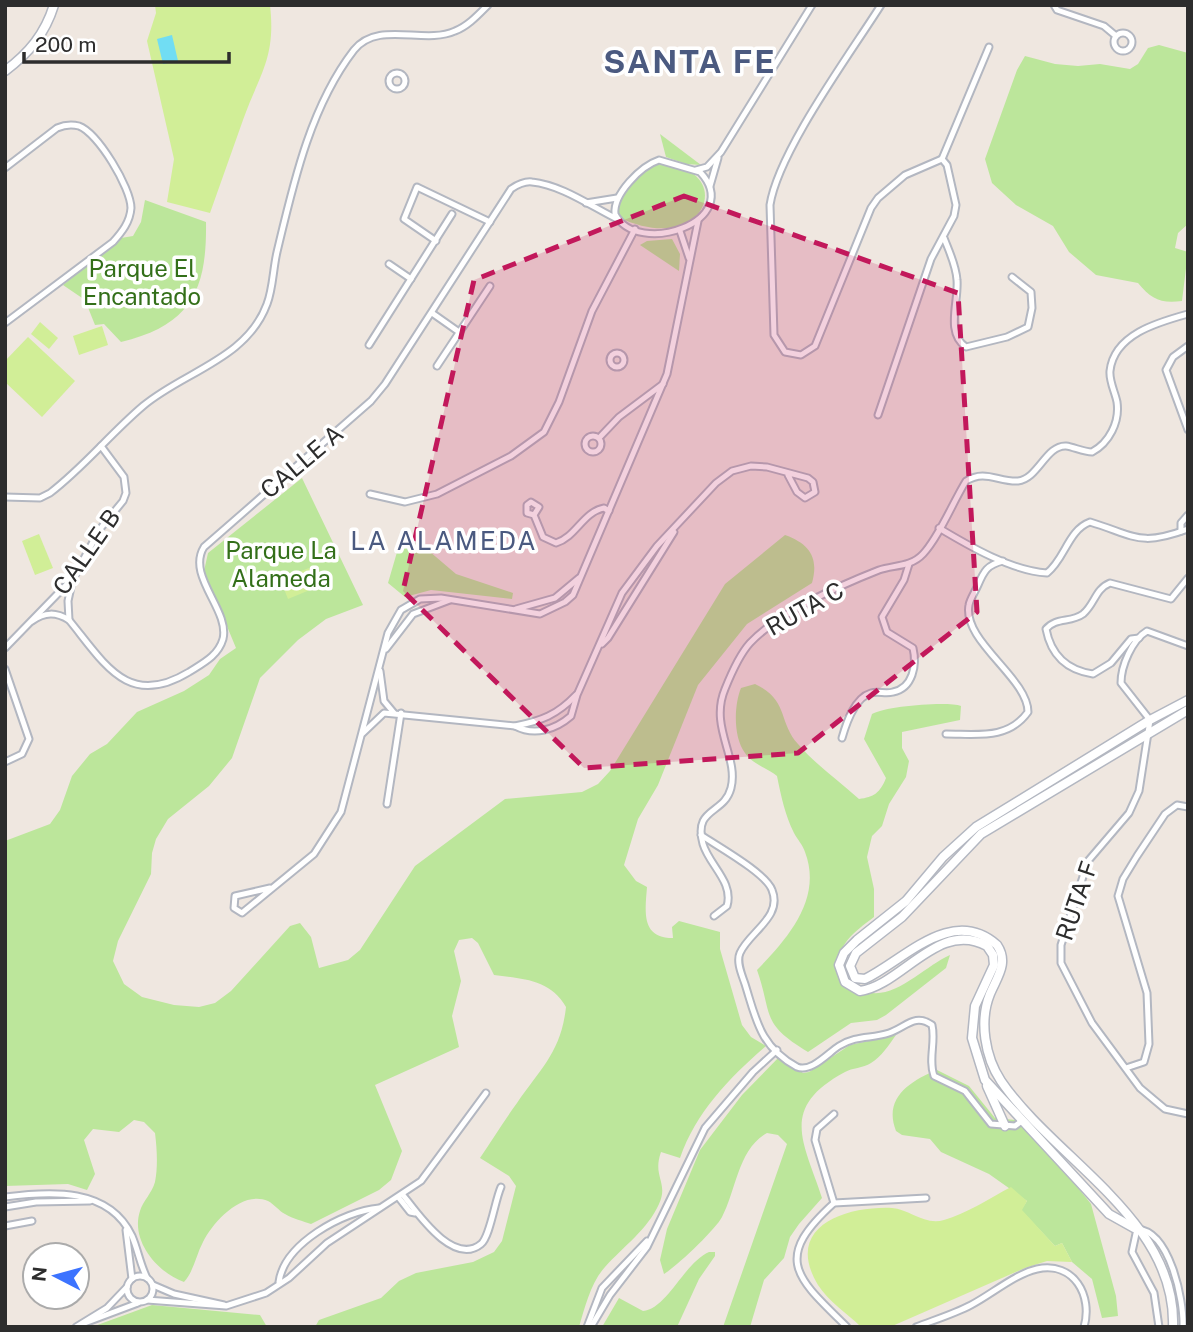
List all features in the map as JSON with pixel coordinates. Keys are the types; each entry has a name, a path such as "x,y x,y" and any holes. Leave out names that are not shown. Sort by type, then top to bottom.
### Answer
{"main road":[{"path":"5,71 32,47 47,24 54,5"},
{"path":"1005,1126 985,1080 972,1038 975,1006 994,965 993,955 987,946 965,940 941,946 877,986 860,991 849,987 841,977 841,959 857,940 906,901 943,857 976,827 1150,720 1188,700"},
{"path":"1173,1327 1172,1303 1167,1283 1121,1205 1029,1113 1001,1081 987,1045 987,1005 1002,967 1001,954 993,942 968,932 936,935 865,979 852,975 850,961 856,953 902,917 981,834 1188,710"},
{"path":"985,1080 1109,1214 1137,1229"}],"street":[{"path":"5,497 40,498 50,493 163,389 233,351 257,324 268,303 288,204 309,138 329,93 355,50 375,37 433,36 454,32 488,5"},
{"path":"696,170 706,167 721,152 812,5"},
{"path":"881,5 810,119 773,188 770,205 774,335 785,352 801,355 815,346 864,222 878,198 905,175 942,159 989,47"},
{"path":"1054,5 1057,10 1108,27 1116,36"},
{"path":"5,168 57,128 72,125 90,134 118,172 130,202 129,219 113,242 5,323"},
{"path":"270,888 235,896 234,908 242,913 249,911 270,888 303,866 324,843 341,811 392,622 406,606 431,597 540,614 573,595 663,384 677,338 698,220 708,205 721,152"},
{"path":"878,415 931,259 944,238 956,205 947,165 942,159"},
{"path":"698,220 680,231 654,233 635,229 619,220 614,207 642,169 656,161 670,161 696,170 705,178 710,189"},
{"name":"CALLE A","path":"69,620 109,669 135,684 149,687 167,684 208,661 219,647 224,633 200,572 200,558 204,547 371,401 432,313 511,189 528,181 586,203 619,220"},
{"path":"436,241 404,219 417,187 491,222"},
{"path":"586,203 619,197"},
{"path":"369,345 452,214"},
{"path":"370,494 405,502 437,494 511,456 544,432 559,402 592,311 635,229"},
{"path":"680,231 687,248 689,265"},
{"path":"944,238 957,280 954,320 957,337 966,347 1014,335 1027,327 1032,308 1031,292 1012,277"},
{"path":"390,264 411,279"},
{"path":"437,366 491,286"},
{"path":"432,313 459,332"},
{"path":"842,738 847,723 863,698 871,693 895,692 910,681 915,664 913,648 908,642 887,632 882,617 904,580 909,564 923,554 966,481 973,476 985,474 1019,481 1028,477 1058,448 1066,446 1092,452 1101,448 1117,417 1118,405 1109,375 1116,352 1152,324 1188,314"},
{"path":"1188,346 1173,357 1166,370 1188,430"},
{"path":"599,438 619,417 663,384"},
{"name":"CALLE B","path":"5,648 74,577 96,536 126,493 124,477 101,446"},
{"path":"362,736 377,717 398,713 541,731 557,726 570,716 577,695 630,581 657,546 676,529 716,483 732,471 759,466 813,482 815,492 805,498 800,495 788,475"},
{"path":"534,515 543,537 556,543 565,540 595,510 604,508 609,511"},
{"path":"1181,531 1181,523 1188,515"},
{"path":"939,528 1003,561 1033,572 1047,573 1059,564 1078,528 1090,522 1135,539 1161,539 1188,529"},
{"path":"599,646 608,638 676,529"},
{"path":"946,734 1005,733 1020,723 1028,712 1024,697 977,632 969,613 969,605 983,573 989,565 1003,561"},
{"name":"RUTA C","path":"701,835 704,818 725,800 732,788 720,711 724,691 748,645 763,630 809,604 881,569 909,564"},
{"path":"32,621 51,614 69,620 68,601 74,577"},
{"path":"516,609 555,598 579,578"},
{"path":"1139,638 1131,639 1111,663 1093,674 1067,666 1055,655 1046,629 1056,621 1072,620 1084,613 1102,586 1110,583 1171,599 1188,578"},
{"path":"630,581 638,586"},
{"path":"555,598 556,607"},
{"path":"384,651 413,614 450,600"},
{"path":"406,606 413,614"},
{"path":"1150,720 1121,683 1127,659 1139,638 1147,631 1188,646"},
{"path":"381,662 384,701 398,713"},
{"path":"5,669 29,739 22,754 5,762"},
{"path":"515,726 553,716 577,695"},
{"path":"387,804 398,713"},
{"path":"553,716 557,726"},
{"name":"RUTA F","path":"1150,720 1135,801 1120,825 1098,846 1088,861 1060,955 1063,972 1092,1023 1140,1088 1157,1104 1175,1113 1188,1114"},
{"name":"RUTA F","path":"1126,1068 1144,1062 1149,1044 1150,1024 1147,993 1119,902 1121,884 1165,814 1177,805 1188,807"},
{"path":"701,835 705,852 723,880 729,899 722,912 714,916"},
{"path":"701,835 767,881 774,893 775,900 769,916 744,947 738,960 755,1023 777,1050 797,1066 809,1068 852,1039 883,1035 916,1018 925,1019 932,1025 934,1034 931,1065 934,1076 965,1091 991,1124 1015,1126 1029,1113"},
{"path":"589,1327 650,1239 705,1128 752,1072 777,1050"},
{"path":"78,1326 147,1300 226,1306 252,1300 289,1278 327,1243 421,1181 486,1093"},
{"path":"834,1114 817,1129 815,1140 816,1152 834,1203"},
{"path":"401,1196 410,1212 415,1213 446,1241 470,1248 481,1244 488,1232 492,1207 501,1187"},
{"path":"57,1192 60,1198 57,1202"},
{"path":"5,1197 57,1192 78,1195 112,1211 132,1237 147,1278 153,1285 174,1294 226,1306"},
{"path":"847,1327 811,1291 797,1267 796,1254 804,1234 834,1203 926,1198"},
{"path":"5,1207 36,1202 90,1201"},
{"path":"279,1282 281,1269 319,1231 369,1209 382,1208"},
{"path":"5,1226 32,1221"},
{"path":"125,1227 132,1279"},
{"path":"1159,1327 1154,1293 1132,1252 1137,1229 1153,1234 1171,1263 1181,1302 1183,1327"},
{"path":"319,1231 327,1243"},
{"path":"589,1327 602,1288 650,1239"},
{"path":"916,1327 969,1306 1027,1273 1047,1268 1069,1274 1082,1287 1087,1310 1084,1327"},
{"path":"78,1326 107,1308 132,1279 138,1276 147,1278"},
{"path":"147,1300 152,1294 153,1285"},
{"path":"127,1287 129,1296 139,1302"}],"highlighted area":[{"path":"684,196 958,293 977,612 798,753 584,768 403,591 474,280"}],"green space":[{"path":"155,5 270,5 269,52 210,213 167,202 174,159 147,41 156,13"},
{"path":"1159,45 1188,53 1188,224 1178,233 1175,248 1188,252 1182,301 1175,302 1157,299 1138,283 1096,275 1069,252 1053,226 1016,205 992,183 985,159 1017,70 1025,56 1055,64 1100,64 1130,69 1138,64 1148,48"},
{"path":"660,134 701,165 686,164 666,157"},
{"path":"658,163 683,168 699,179 705,193 702,208 691,220 673,227 649,227 618,217 624,193 644,172"},
{"name":"Parque El Encantado","path":"145,200 206,222 203,267 190,301 179,314 164,326 121,342 104,324 95,325 85,300 63,285 121,238 133,236 141,222"},
{"path":"672,239 680,254 679,271 640,245 647,241"},
{"path":"40,322 58,338 49,349 31,334"},
{"path":"102,326 108,345 79,355 73,336"},
{"path":"28,337 75,381 42,417 5,382 5,361"},
{"name":"Parque La Alameda","path":"302,478 363,605 326,619 298,640 260,678 232,758 209,786 168,819 156,839 151,874 118,941 113,961 124,984 142,997 174,1005 199,1007 215,1003 231,991 290,926 300,923 311,937 319,968 348,960 360,950 415,866 505,799 582,792 598,784 610,771 725,584 785,535 801,543 813,559 812,583 747,624 698,685 658,785 638,819 624,865 636,881 647,887 647,922 655,934 673,938 672,927 679,921 720,932 720,949 742,1025 751,1037 766,1046 716,1096 695,1125 680,1158 661,1152 658,1168 662,1196 659,1204 642,1230 600,1273 589,1295 579,1327 315,1327 319,1320 381,1298 399,1281 416,1273 473,1262 494,1252 502,1241 516,1186 509,1176 480,1158 549,1059 560,1036 566,1007 552,991 535,982 494,975 478,943 472,938 459,940 454,951 461,981 452,1016 459,1047 375,1085 402,1151 391,1180 379,1190 311,1224 288,1216 268,1201 248,1200 239,1204 221,1217 208,1234 184,1282 174,1278 156,1263 148,1254 139,1233 140,1211 154,1186 157,1164 155,1133 144,1122 134,1120 119,1132 93,1129 84,1140 95,1174 87,1190 68,1184 5,1186 5,841 50,824 60,810 72,776 90,754 107,744 137,712 184,691 209,675 220,659 236,648 204,571 208,553"},
{"path":"39,534 53,568 35,575 22,541"},
{"path":"402,535 429,551 456,574 513,593 512,599 431,590 405,597 388,583"},
{"path":"309,568 317,587 288,599 280,579"},
{"path":"755,684 773,697 798,744 859,799 876,793 886,778 864,739 872,714 917,705 961,706 960,720 902,732 902,748 909,761 906,777 889,804 882,826 872,836 867,857 874,889 874,917 853,934 843,947 837,972 857,987 871,993 895,989 950,955 946,968 886,1015 877,1020 851,1023 808,1052 782,1033 770,1017 757,970 780,945 799,917 806,902 809,869 804,849 788,819 777,776 748,757 738,738 736,712 741,688"},
{"path":"896,1035 875,1060 845,1072 824,1085 811,1099 804,1113 802,1128 804,1143 822,1198 799,1224 790,1237 784,1258 764,1280 750,1327 723,1327 787,1144 778,1135 767,1133 757,1140 744,1160 727,1207 718,1223 664,1274 660,1260 667,1229 700,1150 742,1095 780,1056 803,1073 809,1072 850,1045"},
{"path":"937,1070 969,1086 995,1118 1025,1121 1091,1204 1116,1296 1118,1316 1102,1318 1092,1279 1072,1262 1062,1243 1055,1246 1021,1210 1027,1201 989,1174 941,1152 930,1139 902,1135 896,1131 893,1109 896,1100 909,1085"},
{"path":"1011,1187 1027,1201 1022,1210 1055,1246 1062,1243 1072,1262 1047,1261 1025,1268 890,1327 861,1327 822,1291 809,1265 808,1248 814,1235 824,1224 839,1216 874,1208 892,1208 930,1221 944,1220 961,1214"},
{"path":"709,1252 715,1252 715,1256 699,1279 677,1327 602,1327 619,1298 643,1311 652,1308"},
{"path":"152,1305 260,1315 267,1327 92,1327"}],"water":[{"path":"172,35 178,61 163,64 157,39"}],"district":[{"name":"SANTA FE","path":"690,62"},
{"name":"LA ALAMEDA","path":"444,541"}]}
